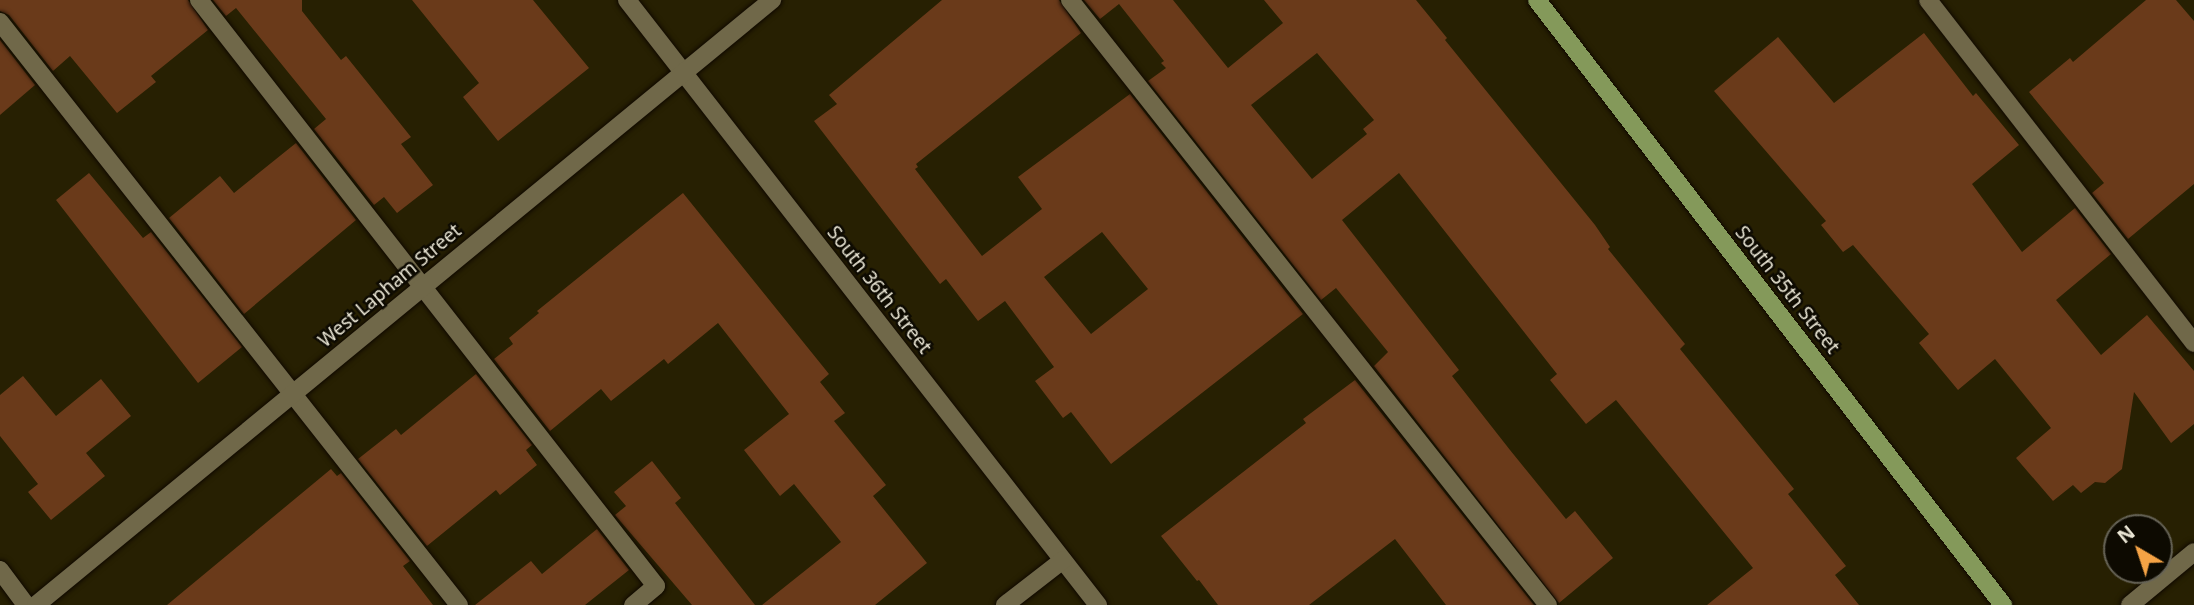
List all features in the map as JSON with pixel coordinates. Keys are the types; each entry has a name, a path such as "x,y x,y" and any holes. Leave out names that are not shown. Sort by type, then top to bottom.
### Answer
{"main road":[{"name":"South 35th Street","path":"1538,0 2003,605"}],"street":[{"path":"199,0 656,586 633,605"},
{"name":"South 36th Street","path":"628,0 1098,605"},
{"name":"West Lapham Street","path":"36,605 772,0"},
{"path":"1070,0 1548,605"},
{"path":"1928,0 2194,344"},
{"path":"0,22 458,605"},
{"path":"2130,605 2194,552"},
{"path":"1005,605 1063,560"},
{"path":"0,570 26,605"}],"building":[{"path":"0,0 188,0 208,30 151,76 156,82 117,113 70,56 53,71 9,15 0,11"},
{"path":"213,0 302,0 302,11 341,60 346,56 411,137 401,144 433,185 397,213 384,197 374,205 314,129 326,119 236,8 226,16"},
{"path":"412,0 533,0 589,68 498,141 463,97 479,83"},
{"path":"942,0 1059,0 1081,33 916,164 918,167 915,169 982,256 1042,209 1018,177 1130,94 1303,314 1111,464 1071,412 1063,418 1035,381 1054,367 1005,301 978,321 946,279 940,284 814,121 837,104 829,95","holes":["1102,232 1148,289 1091,334 1044,277"]},
{"path":"1084,0 1173,0 1228,68 1283,23 1264,0 1416,0 1447,38 1445,40 1595,225 1610,247 1608,249 1685,344 1680,349 1794,489 1788,494 1846,566 1835,575 1859,605 1707,605 1753,568 1616,400 1586,424 1550,380 1557,374 1399,173 1342,220 1459,370 1452,376 1510,450 1566,519 1575,511 1613,558 1559,603 1374,366 1388,352 1336,288 1321,300 1148,81 1166,68 1161,63 1164,61 1119,4 1100,19","holes":["1317,53 1374,120 1363,129 1367,134 1312,179 1251,105"]},
{"path":"2146,0 2176,0 2194,21 2194,184 2128,239 2092,193 2104,183 2029,92 2070,58 2073,62"},
{"path":"1924,33 1973,96 1976,93 2019,145 1972,184 2022,252 2075,208 2111,254 2056,300 2101,355 2147,315 2194,371 2194,424 2171,443 2134,392 2122,469 2105,483 2095,482 2081,493 2073,485 2053,501 2016,458 2051,428 1995,359 1958,390 1919,343 1929,334 1853,245 1843,252 1821,225 1826,221 1714,91 1778,37 1834,103"},
{"path":"0,40 35,85 0,115"},
{"path":"296,143 356,220 244,314 169,218 220,176 234,193"},
{"path":"89,173 143,238 151,232 242,347 198,383 56,200"},
{"path":"683,193 829,374 820,382 845,413 834,421 886,485 873,496 927,563 875,605 762,605 841,542 794,484 780,496 744,450 789,414 718,323 668,364 664,359 611,401 601,389 550,431 494,359 513,344 509,338 539,313 537,311"},
{"path":"476,374 532,445 526,450 537,465 500,495 496,490 427,546 358,459 396,429 401,435"},
{"path":"23,376 56,416 101,379 131,416 86,453 105,476 51,520 28,492 38,484 0,436 0,395"},
{"path":"1355,380 1534,605 1446,605 1395,539 1309,605 1218,605 1161,536 1306,423 1303,419"},
{"path":"652,461 681,498 675,503 755,605 692,605 615,515 626,506 614,492"},
{"path":"331,469 337,476 341,473 410,561 403,566 433,605 167,605"},
{"path":"597,529 629,570 585,605 475,605 531,561 542,574"}]}
